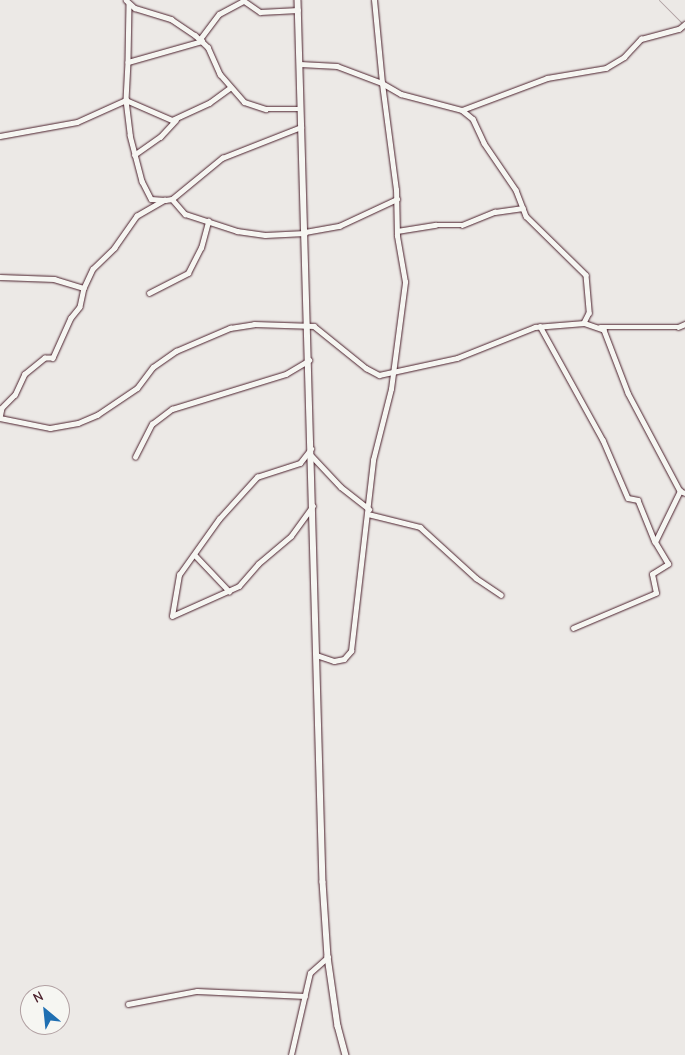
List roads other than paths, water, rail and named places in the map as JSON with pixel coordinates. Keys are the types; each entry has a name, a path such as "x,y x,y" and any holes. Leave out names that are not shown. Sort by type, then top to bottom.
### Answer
{"main road":[{"path":"298,0 312,449 315,655 328,957 338,1026 346,1055"}],"street":[{"path":"128,62 201,40 219,14 243,0 260,12 298,10"},
{"path":"315,655 334,662 344,659 351,651 373,460 393,374 406,282 397,231 397,199 382,83 374,0"},
{"path":"301,109 254,107 244,102 230,88 201,40 171,19 128,2 126,100 134,155 151,199 172,199 222,158 301,127"},
{"path":"462,110 547,78 606,68 624,57 641,39 679,29 685,24"},
{"path":"300,64 344,68 382,83 401,94 462,110 473,119 484,144 516,190 531,222 586,275 589,313 584,323"},
{"path":"134,155 160,137 176,120 230,88"},
{"path":"0,136 78,122 126,100 176,120"},
{"path":"172,199 182,212 249,233 305,232 338,226 397,199"},
{"path":"165,200 137,216 115,248 94,269 84,288 80,307 71,318 53,358 45,358 22,377 15,395 2,408 0,418 50,428 78,423 137,388 162,360 208,336 254,324 307,323 319,328 373,373 393,374 457,358 507,336 540,326 584,323 600,327 678,327 685,324"},
{"path":"397,231 436,224 462,225 495,212 523,208"},
{"path":"149,293 188,273 208,221"},
{"path":"0,277 54,279 84,288"},
{"path":"540,326 603,440 628,498 638,500 655,542 668,564 652,574 656,592 573,628"},
{"path":"600,327 628,393 682,492 655,542"},
{"path":"135,457 152,424 172,410 286,374 308,360"},
{"path":"312,449 300,463 266,472 251,482 219,519 179,575 172,616 245,582 258,564 292,536 313,505"},
{"path":"312,456 341,488 368,511 420,527 476,578 502,595"},
{"path":"195,555 229,591"},
{"path":"291,1055 312,969 328,957"},
{"path":"128,1004 197,991 304,996"}],"waterway":[{"path":"659,0 683,24"}]}
